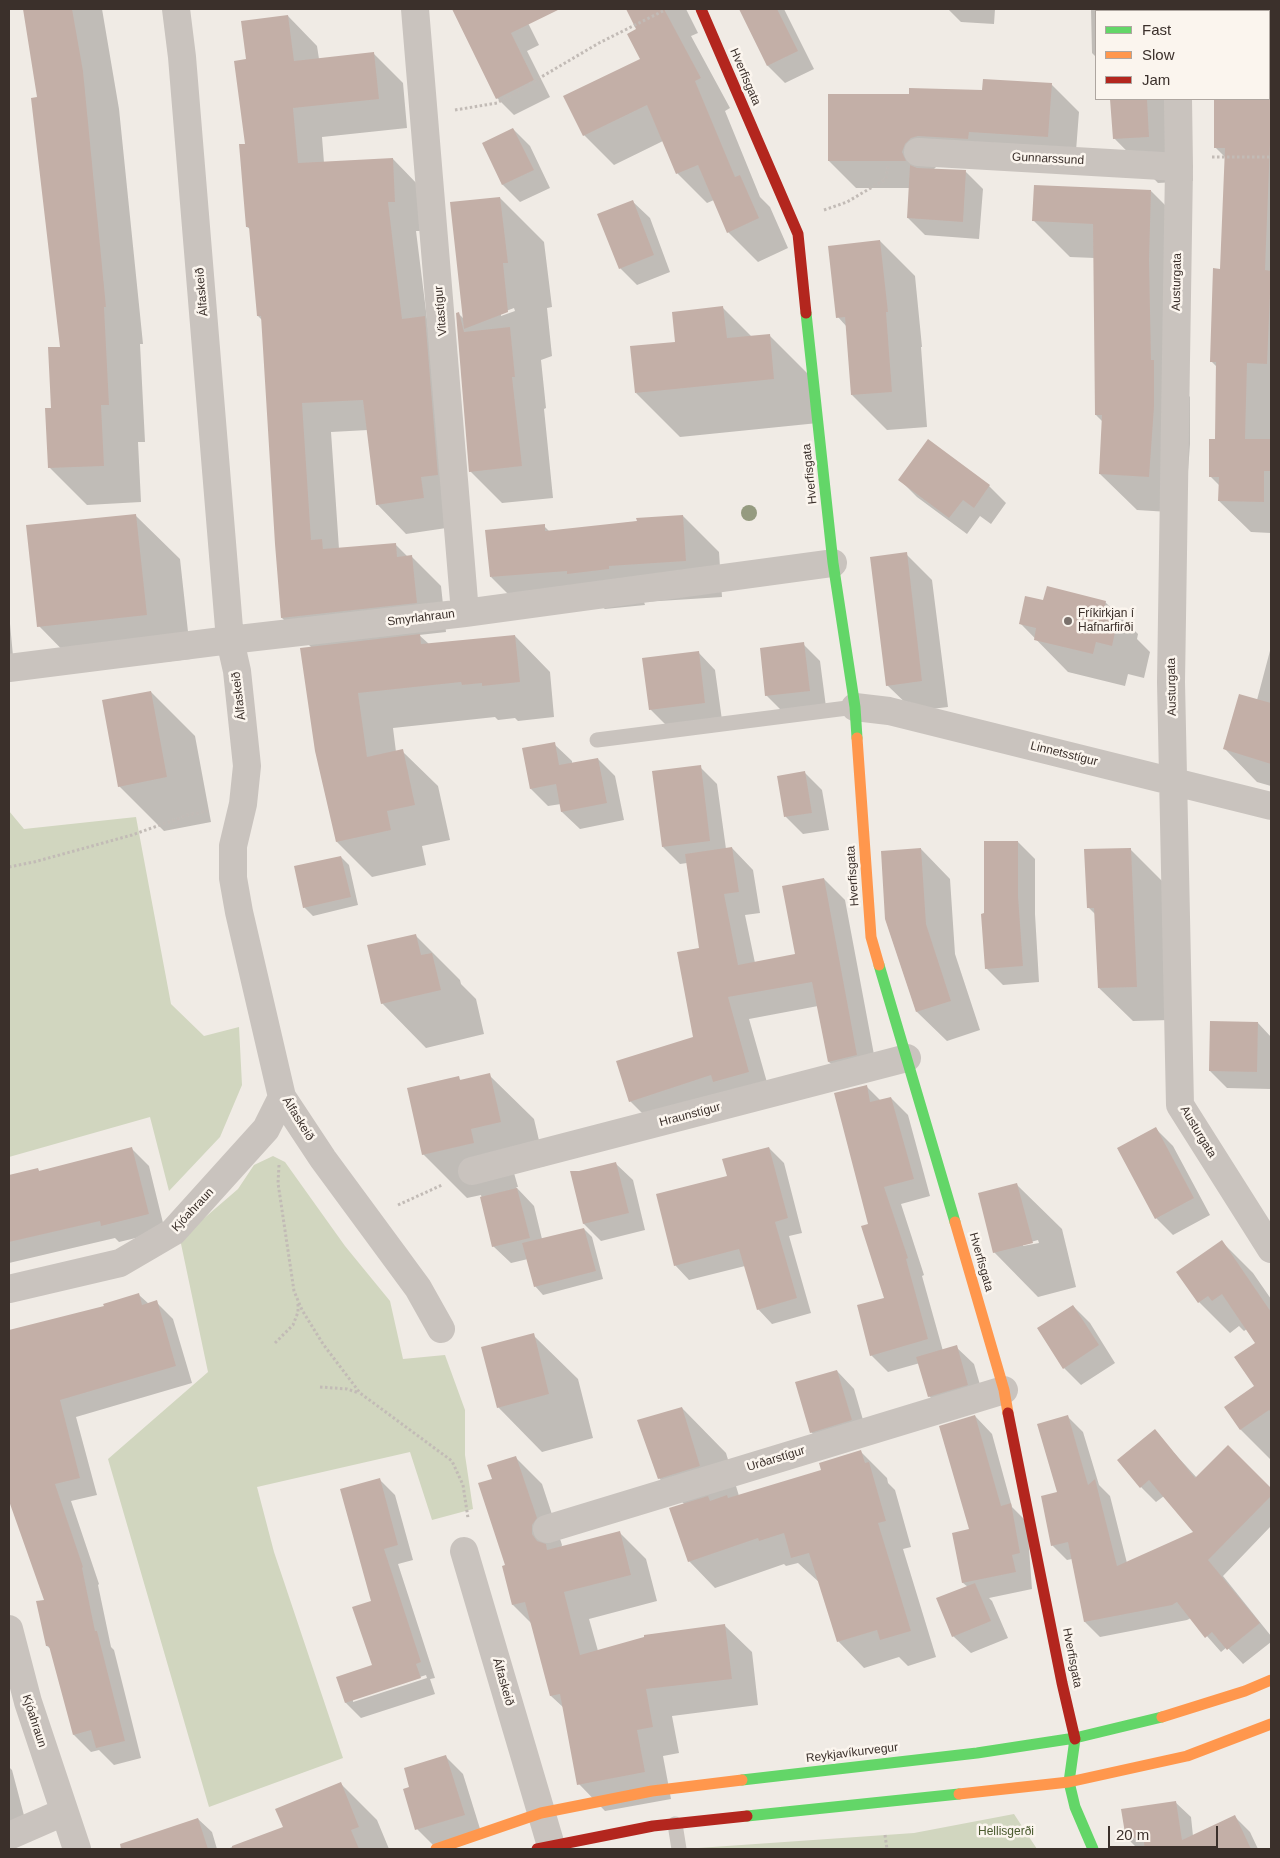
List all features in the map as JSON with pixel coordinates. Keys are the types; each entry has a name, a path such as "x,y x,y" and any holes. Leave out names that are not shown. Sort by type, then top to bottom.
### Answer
{"street":[{"name":"Álfaskeið","path":"176,9 182,57 230,640 237,672 247,766 242,804 233,846 233,878 282,1097 323,1159 418,1288 441,1329"},
{"name":"Vitastígur","path":"415,9 465,613"},
{"name":"Hverfisgata","path":"701,9 798,234 833,563 856,707 871,937 1004,1390 1062,1683 1075,1738"},
{"name":"Austurgata","path":"1178,100 1179,161 1171,682 1180,1106 1271,1248"},
{"name":"Gunnarssund","path":"918,152 1179,161"},
{"name":"Smyrlahraun","path":"9,668 465,613 833,563"},
{"name":"Linnetsstígur","path":"856,707 889,711 1271,806"},
{"name":"Hraunstígur","path":"472,1171 907,1058"},
{"name":"Kjóahraun","path":"9,1289 120,1263 173,1232 266,1129 282,1097"},
{"name":"Urðarstígur","path":"547,1529 1004,1390"},
{"name":"Álfaskeið","path":"464,1551 541,1813 547,1848"},
{"name":"Kjóahraun","path":"9,1629 28,1702 77,1849"},
{"name":"Reykjavíkurvegur","path":"436,1849 541,1813 652,1791 977,1753 1075,1738 1157,1718 1245,1691 1271,1680"},
{"path":"547,1848 653,1826 1069,1782 1186,1756 1271,1724"},
{"path":"1075,1738 1069,1782 1075,1807 1092,1849"},
{"path":"9,1836 64,1812"}],"lane":[{"path":"597,740 856,707"},
{"path":"675,1824 679,1849"}],"path":[{"path":"424,115 497,103 599,44 667,9"},
{"path":"792,221 847,202 886,179 889,156 918,152"},
{"path":"1179,161 1271,158"},
{"path":"9,867 132,835 188,815 242,804"},
{"path":"279,1164 278,1183 294,1291 298,1302 323,1344 360,1393 452,1461 463,1485 472,1544 464,1551"},
{"path":"367,1219 472,1171"},
{"path":"275,1343 293,1325 298,1312 298,1302"},
{"path":"320,1387 347,1389 360,1393"}],"green space":[{"path":"9,811 24,829 136,817 171,1004 204,1036 239,1027 242,1085 220,1137 169,1191 150,1117 9,1157"},
{"path":"273,1156 285,1162 345,1246 390,1301 403,1359 445,1355 465,1410 465,1455 473,1509 432,1520 410,1452 257,1487 274,1552 343,1758 209,1807 108,1459 208,1372 180,1239 238,1189 254,1165"},
{"name":"Hellisgerði","path":"1014,1814 1037,1849 698,1848 914,1833"}],"building":[{"path":"23,9 72,9 83,71 106,307 104,307 109,405 101,405 104,466 48,468 45,408 51,408 48,347 60,347 31,98 37,97"},
{"path":"452,9 560,9 511,33 534,80 496,99"},
{"path":"626,9 664,9 701,78 695,81 735,177 740,175 759,218 727,233 698,165 676,174 647,105 583,136 563,96 640,59 627,34 636,29"},
{"path":"739,9 777,9 798,51 767,66"},
{"path":"288,15 294,61 374,52 379,99 293,108 298,163 393,158 395,202 388,202 402,319 425,316 438,475 421,477 424,498 376,505 363,400 302,403 311,540 322,539 323,549 396,543 397,557 412,555 417,603 281,618 261,316 257,316 249,227 246,227 239,144 245,144 234,61 246,59 241,21"},
{"path":"983,79 1052,83 1048,137 969,132 968,139 918,136 911,138 905,144 902,152 906,161 828,161 828,94 909,94 909,88 982,90"},
{"path":"1110,100 1147,100 1149,137 1113,139"},
{"path":"1214,100 1270,100 1265,270 1271,271 1267,364 1247,363 1245,439 1270,439 1270,471 1264,471 1264,502 1218,501 1219,477 1209,477 1209,439 1215,439 1216,362 1210,362 1213,268 1220,269 1225,148 1214,148"},
{"path":"513,128 534,170 502,185 482,143"},
{"path":"910,165 917,168 966,170 963,222 907,218"},
{"path":"1034,185 1151,190 1149,260 1151,360 1154,360 1154,407 1149,477 1099,474 1102,415 1095,415 1093,224 1032,221"},
{"path":"500,197 508,263 503,263 508,312 464,329 450,202"},
{"path":"633,200 654,255 619,269 597,214"},
{"path":"880,240 888,312 886,312 892,392 851,395 845,317 836,318 828,246"},
{"path":"723,306 727,338 770,334 774,379 635,393 630,346 675,342 672,312"},
{"path":"459,312 464,332 510,327 515,377 512,377 522,466 469,472 456,313"},
{"path":"928,439 990,485 974,508 963,500 949,518 898,480"},
{"path":"136,514 147,615 37,627 26,525"},
{"path":"683,515 686,561 609,566 609,569 567,574 567,571 490,577 485,530 545,524 545,531 637,521 636,518"},
{"path":"907,552 922,681 886,686 870,557"},
{"name":"Fríkirkjan í Hafnarfirði","path":"1047,586 1106,601 1103,615 1118,619 1112,646 1096,642 1093,654 1034,640 1036,628 1019,624 1025,596 1043,600"},
{"path":"420,634 421,644 515,635 520,682 482,686 482,683 462,685 461,682 358,693 367,757 403,749 415,805 387,811 391,830 336,842 315,751 300,648"},
{"path":"804,642 810,691 765,696 760,648"},
{"path":"699,651 705,703 649,710 642,658"},
{"path":"151,691 167,777 118,787 102,700"},
{"path":"1239,694 1271,703 1271,764 1223,749"},
{"path":"555,742 559,765 598,758 607,803 561,812 556,784 530,789 522,748"},
{"path":"701,765 710,841 662,847 652,771"},
{"path":"805,771 812,813 784,817 777,776"},
{"path":"984,841 1018,841 1018,896 1023,966 985,969 981,914 984,913"},
{"path":"732,847 739,892 724,894 738,965 795,954 782,886 824,878 857,1055 828,1062 812,982 728,997 749,1072 713,1082 711,1075 629,1102 616,1061 693,1037 677,952 699,948 685,854"},
{"path":"921,848 926,924 951,1001 916,1012 885,919 881,851"},
{"path":"1131,848 1137,987 1098,988 1094,908 1087,908 1084,849"},
{"path":"341,856 351,897 303,908 294,866"},
{"path":"416,934 421,955 432,953 441,990 381,1004 367,945"},
{"path":"1210,1021 1258,1022 1257,1072 1209,1071"},
{"path":"490,1073 501,1122 471,1129 474,1143 422,1155 407,1088 459,1076 460,1080"},
{"path":"867,1085 870,1102 891,1097 914,1179 884,1187 908,1258 906,1259 928,1339 870,1356 857,1305 884,1298 861,1226 868,1224 834,1093"},
{"path":"1156,1127 1194,1198 1155,1219 1117,1148"},
{"path":"132,1147 149,1214 101,1226 100,1221 9,1242 9,1175 38,1168 39,1171"},
{"path":"769,1147 788,1218 775,1222 797,1298 757,1310 739,1249 674,1266 656,1194 727,1176 722,1159"},
{"path":"616,1162 629,1213 583,1224 570,1171 579,1171"},
{"path":"1017,1183 1033,1243 993,1253 978,1193"},
{"path":"517,1188 530,1238 492,1247 480,1197"},
{"path":"584,1228 596,1271 534,1287 522,1243"},
{"path":"1222,1240 1271,1312 1271,1412 1269,1410 1240,1430 1224,1407 1254,1386 1234,1357 1255,1343 1222,1294 1212,1301 1208,1296 1198,1303 1176,1272"},
{"path":"139,1293 142,1305 157,1300 176,1366 60,1400 80,1478 55,1484 83,1567 95,1631 97,1631 125,1741 96,1748 91,1730 73,1735 49,1646 46,1646 36,1601 44,1600 9,1501 9,1330 104,1306 103,1304"},
{"path":"1073,1305 1099,1345 1063,1369 1037,1328"},
{"path":"534,1333 549,1394 497,1408 481,1347"},
{"path":"957,1345 968,1385 928,1397 916,1357"},
{"path":"837,1370 852,1420 810,1433 795,1382"},
{"path":"682,1407 700,1466 658,1479 637,1420"},
{"path":"975,1415 1001,1506 1011,1503 1020,1553 1012,1555 1016,1572 962,1583 952,1533 969,1529 939,1426"},
{"path":"1068,1415 1088,1485 1095,1479 1117,1566 1193,1532 1149,1480 1140,1488 1117,1460 1155,1429 1195,1478 1228,1445 1271,1488 1271,1496 1208,1560 1260,1623 1227,1650 1212,1632 1205,1638 1177,1602 1172,1605 1084,1622 1068,1542 1051,1546 1041,1496 1057,1492 1037,1424"},
{"path":"861,1450 865,1463 869,1462 886,1521 878,1523 911,1631 880,1640 877,1630 837,1642 809,1553 791,1558 784,1533 759,1541 758,1538 688,1562 669,1508 708,1496 710,1501 727,1495 728,1498 821,1470 819,1463"},
{"path":"516,1456 537,1518 532,1525 532,1534 537,1541 546,1544 547,1550 620,1531 631,1575 564,1592 580,1655 644,1637 644,1635 725,1624 732,1679 646,1689 653,1727 637,1730 645,1772 577,1785 560,1694 550,1696 525,1602 512,1605 502,1566 505,1565 478,1483 492,1479 487,1465"},
{"path":"380,1478 398,1545 384,1549 421,1662 416,1664 421,1678 345,1703 336,1677 372,1665 352,1607 371,1601 340,1489"},
{"path":"975,1583 991,1621 952,1637 936,1598"},
{"path":"446,1755 465,1815 415,1830 403,1789 409,1787 404,1768"},
{"path":"341,1782 359,1827 351,1830 359,1849 232,1849 232,1846 283,1827 275,1809"},
{"path":"1176,1801 1182,1840 1235,1815 1251,1849 1145,1849 1143,1837 1126,1839 1121,1809"},
{"path":"198,1818 208,1849 121,1849 120,1844"}],"traffic: fast":[{"path":"806,313 833,563 855,707 857,738"},
{"path":"879,965 955,1222"},
{"path":"742,1780 977,1753 1075,1738 1162,1717"},
{"path":"1075,1739 1069,1782 1075,1807 1093,1849"},
{"path":"747,1816 959,1794"}],"traffic: slow":[{"path":"857,738 871,937 879,965"},
{"path":"955,1222 1004,1390 1008,1413"},
{"path":"1162,1717 1245,1691 1271,1680"},
{"path":"959,1794 1069,1782 1187,1756 1271,1724"},
{"path":"436,1849 541,1813 652,1791 742,1780"}],"traffic: jam":[{"path":"701,9 798,234 806,313"},
{"path":"1008,1413 1075,1739"},
{"path":"537,1849 653,1826 747,1816"}],"place":[{"name":"Fríkirkjan í Hafnarfirði","path":"1068,621"}]}
